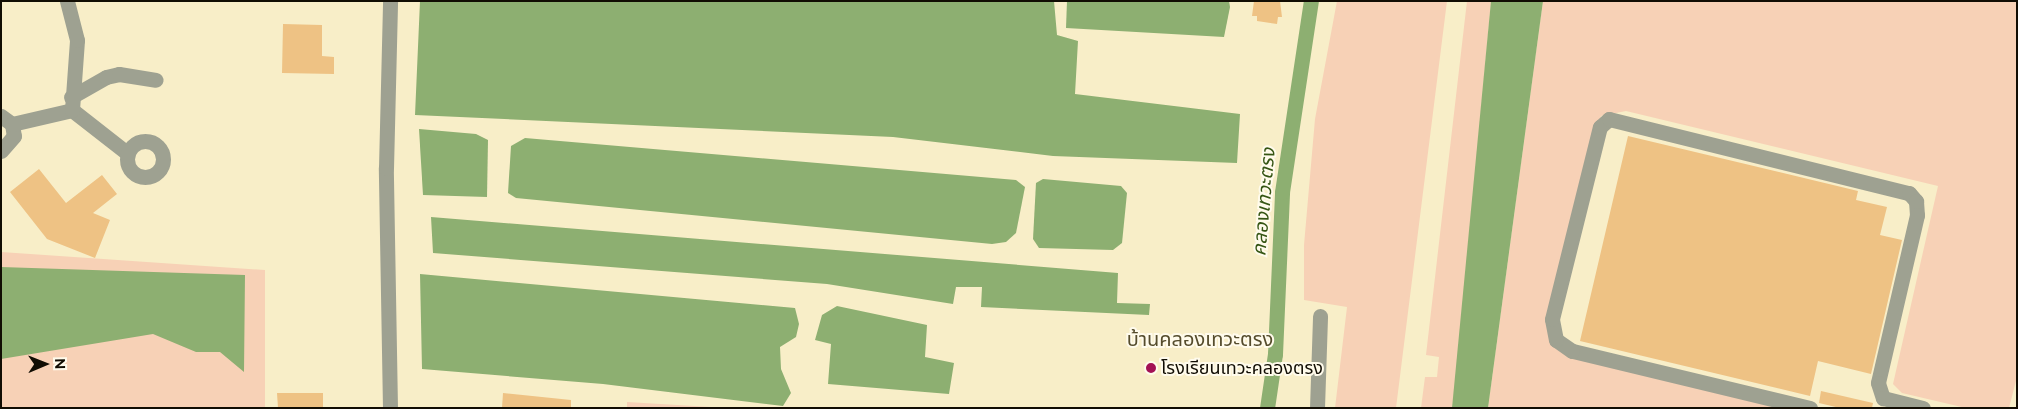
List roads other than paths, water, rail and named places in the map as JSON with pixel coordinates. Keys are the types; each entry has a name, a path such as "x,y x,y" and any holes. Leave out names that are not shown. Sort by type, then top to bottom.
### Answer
{"street":[{"path":"67,1 77,40 72,104"},
{"path":"390,1 386,168 390,408"},
{"path":"1,151 12,142 7,120 72,104 113,75 156,80"},
{"path":"72,104 127,153"},
{"path":"1810,408 1572,351 1556,340 1552,319 1600,127 1610,119 1909,193 1916,202 1917,215 1878,383 1880,403 1923,408"},
{"path":"1317,408 1320,316"}],"waterway":[{"name":"คลองเทวะตรง","path":"1267,408 1275,354 1282,192 1311,1"}],"place":[{"name":"โรงเรียนเทวะคลองตรง","path":"1151,368"}],"district":[{"name":"บ้านคลองเทวะตรง","path":"1200,339"}]}
